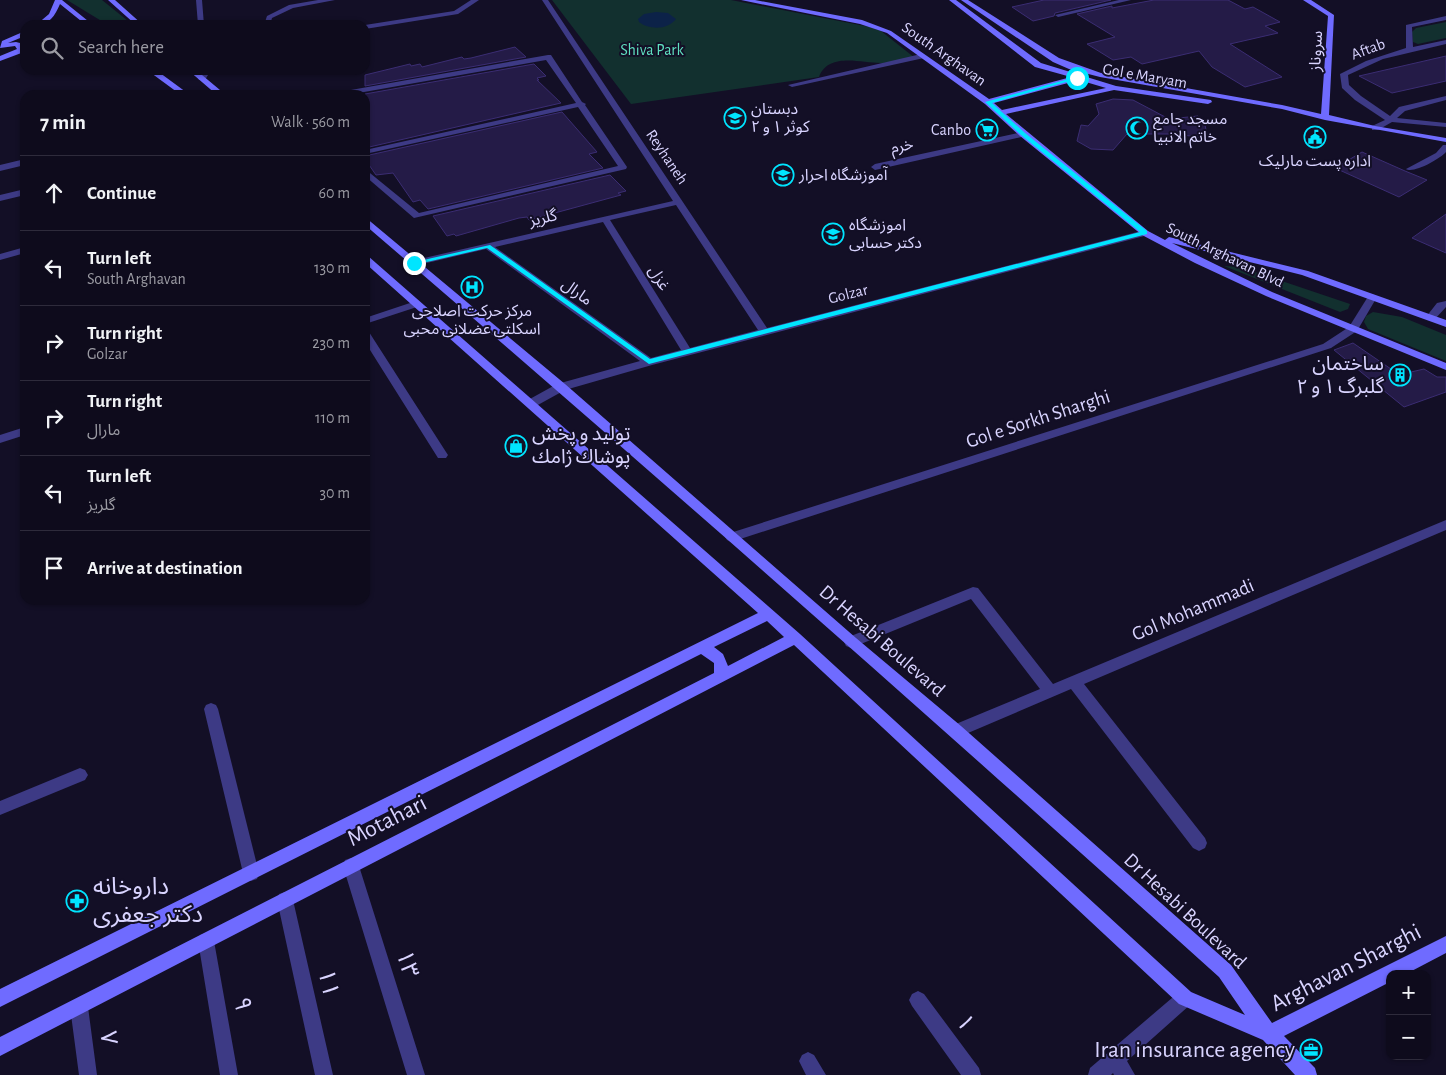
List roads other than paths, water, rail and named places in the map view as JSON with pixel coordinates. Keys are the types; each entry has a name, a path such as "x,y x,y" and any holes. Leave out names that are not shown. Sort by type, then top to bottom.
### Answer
{"main road":[{"path":"46,20 52,15 58,0 84,20"},
{"path":"111,0 134,20"},
{"name":"South Arghavan","path":"744,0 862,22 889,32 988,102 1023,134 1145,233"},
{"name":"Gol e Maryam","path":"952,0 1038,65 1077,78 1115,88 1325,118"},
{"name":"Gol e Maryam","path":"964,0 1034,47 1072,67 1100,74 1282,107 1375,128 1446,140"},
{"name":"سروناز","path":"1306,0 1331,15 1325,118"},
{"path":"0,45 20,36"},
{"path":"0,45 20,46"},
{"path":"0,59 20,50"},
{"path":"0,59 20,55"},
{"path":"159,75 179,90"},
{"path":"198,75 216,90"},
{"path":"988,102 1077,78"},
{"path":"1001,113 1115,88"},
{"name":"Dr Hesabi Boulevard","path":"370,224 561,387 850,642 956,730 1225,971 1269,1034"},
{"name":"South Arghavan Blvd","path":"1145,233 1305,273 1446,324"},
{"name":"South Arghavan Blvd","path":"1145,233 1198,261 1269,294 1446,367"},
{"path":"370,263 532,403 795,638 1185,998 1269,1034 1308,1075"},
{"name":"Motahari","path":"0,998 768,614"},
{"name":"Motahari","path":"0,1047 795,638"},
{"path":"701,648 710,650 717,655 722,671 719,677"},
{"name":"Arghavan Sharghi","path":"1269,1034 1446,944"}],"street":[{"path":"199,0 201,20"},
{"path":"267,20 268,17 291,6 332,0"},
{"path":"370,26 456,13 476,0"},
{"name":"Reyhaneh","path":"545,0 764,331"},
{"path":"1058,15 1128,0"},
{"name":"Aftab","path":"1410,50 1408,26 1446,18"},
{"name":"Aftab","path":"1391,120 1358,98 1344,86 1344,74 1358,65 1446,42"},
{"path":"792,85 921,56"},
{"path":"362,90 548,57 582,104 623,167 417,216 370,176"},
{"path":"1375,128 1391,120 1402,109 1446,98"},
{"path":"370,151 582,104"},
{"path":"1391,120 1446,125"},
{"name":"خرم","path":"875,167 1023,134"},
{"path":"1410,169 1438,155 1446,147"},
{"path":"0,168 20,163"},
{"path":"0,198 20,193"},
{"name":"گلریز","path":"414,263 679,202"},
{"name":"غزل","path":"605,219 687,352"},
{"name":"Golzar","path":"532,403 561,387 649,362 1145,233"},
{"name":"مارال","path":"488,246 649,362"},
{"path":"0,257 20,251"},
{"path":"1353,329 1372,297"},
{"path":"370,319 416,304"},
{"path":"1431,317 1441,305 1446,304"},
{"name":"Gol e Sorkh Sharghi","path":"731,537 1327,346 1353,329"},
{"path":"370,342 442,455"},
{"path":"0,439 20,433"},
{"name":"Gol Mohammadi","path":"956,730 1446,525"},
{"path":"850,642 973,592 1050,691"},
{"path":"1074,682 1199,842"},
{"path":"211,709 251,873"},
{"path":"0,808 80,775"},
{"name":"۱۳","path":"351,866 416,1075"},
{"name":"۱۱","path":"285,900 324,1075"},
{"name":"۹","path":"206,941 229,1075"},
{"path":"1097,1075 1185,998"},
{"name":"۱","path":"918,1000 972,1075"},
{"name":"۷","path":"79,1007 88,1075"},
{"path":"1114,1060 1126,1075"}],"water":[{"path":"668,13 676,19 673,23 658,28 643,25 639,22 638,19 644,14"}],"place":[{"name":"دبستان کوثر ۱ و ۲","path":"735,118"},
{"name":"مسجد جامع خاتم الانبیا","path":"1137,128"},
{"name":"Canbo","path":"987,130"},
{"name":"اداره پست مارلیک","path":"1315,137"},
{"name":"آموزشگاه احرار","path":"783,175"},
{"name":"اموزشگاه دکتر حسابی","path":"833,234"},
{"name":"مرکز حرکت اصلاحی اسکلتی عضلانی محبی","path":"472,287"},
{"name":"ساختمان گلبرگ ۱ و ۲","path":"1400,375"},
{"name":"توليد و پخش پوشاك ژامك","path":"516,446"},
{"name":"داروخانه دکتر جعفری","path":"77,901"},
{"name":"Iran insurance agency","path":"1311,1050"}],"park label":[{"name":"Shiva Park","path":"652,50"}]}
